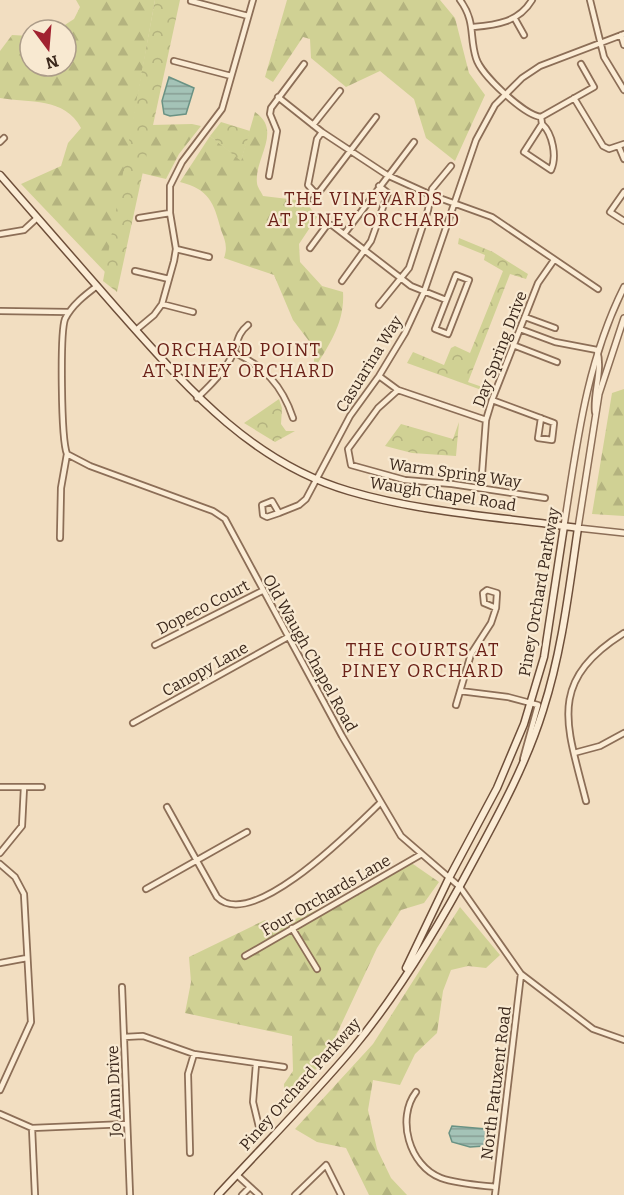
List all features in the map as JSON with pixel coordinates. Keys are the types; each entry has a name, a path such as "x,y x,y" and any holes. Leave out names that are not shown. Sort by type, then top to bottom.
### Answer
{"main road":[{"name":"Waugh Chapel Road","path":"0,175 197,398 243,438 277,460 317,480 387,501 578,528"},
{"name":"Piney Orchard Parkway","path":"397,987 449,878 497,788 531,702 544,657 564,526"},
{"name":"Piney Orchard Parkway","path":"218,1195 348,1054 397,987 460,887 523,765 543,710 558,657 578,528"}],"street":[{"path":"136,330 154,315 162,304 176,249 170,213 171,186 176,174 218,117 253,0"},
{"path":"460,0 473,27 476,61 505,93 527,112 541,117 594,87 581,64"},
{"path":"473,27 496,25 515,18 525,11 532,0"},
{"path":"590,0 598,42 614,77 624,90"},
{"path":"191,1 248,16"},
{"path":"515,18 524,35"},
{"path":"622,35 624,45"},
{"name":"Casuarina Way","path":"279,513 299,505 306,499 350,417 379,376 405,333 424,292 480,131 495,105 505,93 540,66 598,42 622,35"},
{"path":"174,61 231,76"},
{"path":"269,176 277,131 270,114 278,97 304,64"},
{"path":"313,125 340,91"},
{"path":"278,97 322,132 387,175 431,195 492,217 598,289"},
{"path":"574,98 603,146 621,146 624,159"},
{"path":"313,200 376,117"},
{"path":"541,117 542,124 551,137 554,165 551,170 524,152 542,124"},
{"path":"317,195 308,185 317,139 322,132"},
{"path":"345,234 387,175 414,142"},
{"path":"379,305 409,268 432,189 451,166"},
{"path":"342,281 371,241 388,193 379,186"},
{"path":"624,192 610,212 624,221"},
{"path":"139,218 170,213"},
{"path":"0,234 24,230 38,218"},
{"path":"310,248 327,225 332,225 401,277 424,292 446,300"},
{"path":"176,249 209,257"},
{"name":"Day Spring Drive","path":"481,488 486,420 492,400 538,283 554,260"},
{"path":"135,271 169,279"},
{"path":"456,275 469,280 448,334 435,329 446,300 456,275"},
{"path":"60,538 61,488 67,454 63,435 63,328 69,312 97,286"},
{"name":"Piney Orchard Parkway","path":"564,526 584,403 597,350 624,287"},
{"path":"162,304 193,312"},
{"path":"0,311 69,312"},
{"path":"525,317 555,327"},
{"name":"Piney Orchard Parkway","path":"578,528 595,413 606,369 624,318"},
{"path":"197,398 219,376 233,352 237,337 248,325"},
{"path":"520,329 555,342 597,350 600,364 595,389 595,413"},
{"path":"513,345 557,362"},
{"path":"233,352 248,359 271,377 281,389 292,418"},
{"path":"379,376 398,390 486,420"},
{"name":"Warm Spring Way","path":"398,390 378,408 348,449 351,465 405,480 545,498"},
{"path":"492,400 541,418 554,423 552,440 538,438 541,418"},
{"name":"Old Waugh Chapel Road","path":"67,454 90,466 220,515 233,530 262,591 380,803 401,836 420,855 460,887 521,974 558,1005 593,1029 624,1040"},
{"path":"578,528 624,533"},
{"name":"Dopeco Court","path":"155,645 262,591"},
{"path":"456,705 471,654 491,623 496,608"},
{"path":"586,801 568,721 573,685 592,655 624,633"},
{"name":"Canopy Lane","path":"133,723 288,637"},
{"path":"460,692 531,702 538,705 524,751 523,765"},
{"path":"574,753 600,746 624,733"},
{"path":"0,788 42,787"},
{"path":"0,853 22,826 24,788"},
{"path":"167,807 221,901 236,905 251,903 319,861 380,803"},
{"path":"146,889 247,832"},
{"name":"Four Orchards Lane","path":"245,956 420,855"},
{"path":"0,864 15,877 24,894 31,1022 0,1090"},
{"path":"292,928 317,969"},
{"path":"0,963 27,958"},
{"name":"North Patuxent Road","path":"495,1195 521,974"},
{"name":"Jo Ann Drive","path":"122,987 130,1195"},
{"path":"124,1037 153,1038 194,1054 284,1067"},
{"path":"190,1152 188,1074 194,1054"},
{"path":"256,1064 253,1102 259,1126"},
{"path":"416,1092 410,1100 406,1119 407,1132 419,1160 439,1178 496,1186"},
{"path":"0,1114 32,1128 127,1124"},
{"path":"32,1128 34,1195"},
{"path":"295,1195 326,1165 341,1195"},
{"path":"237,1175 259,1195"},
{"path":"242,1195 250,1187"}],"green space":[{"path":"76,0 155,0 106,273 21,184 61,166 68,143 81,128 74,118 56,106 0,98 0,51 12,35 18,35 18,78 78,78 78,18 74,18 80,7"},
{"path":"155,0 180,0 117,292 103,281"},
{"path":"287,0 440,0 455,18 469,73 485,95 455,161 426,138 414,99 380,71 346,87 311,58 310,39 303,37 273,82 265,77"},
{"path":"255,112 263,119 267,128 257,174 259,188 263,196 305,201 317,217 299,244 300,262 322,286 343,292 339,324 313,371 315,349 293,320 274,275 224,258 226,244 209,198 198,189 180,182 210,136 241,160"},
{"path":"221,122 250,131 241,161 210,136"},
{"path":"192,124 201,126 179,154 166,179 141,173 151,125"},
{"path":"459,238 493,252 528,274 526,279 510,274 468,382 488,389 487,392 407,363 413,352 444,365 451,348 455,346 470,353 503,271 484,260 485,255 458,244"},
{"path":"624,389 624,516 592,514 612,393"},
{"path":"279,399 282,408 281,424 286,431 295,431 275,442 244,423"},
{"path":"459,422 456,456 412,453 385,446 401,424 453,439"},
{"path":"410,862 439,882 424,903 401,910 377,948 326,1057 285,1106 284,1084 293,1071 292,1036 185,1013 191,982 189,957 265,920 283,924 346,898"},
{"path":"460,907 500,955 486,968 468,966 451,970 443,991 437,1033 415,1054 400,1085 373,1080 368,1110 377,1149 391,1178 407,1195 369,1195 346,1148 317,1142 295,1129 373,1044"}],"shaded area":[{"path":"169,77 194,88 186,114 170,116 164,114 162,101"},
{"path":"452,1126 486,1129 484,1146 470,1147 452,1142 449,1133"}],"district":[{"name":"THE VINEYARDS AT PINEY ORCHARD","path":"364,209"},
{"name":"ORCHARD POINT AT PINEY ORCHARD","path":"239,360"},
{"name":"THE COURTS AT PINEY ORCHARD","path":"423,660"}]}
